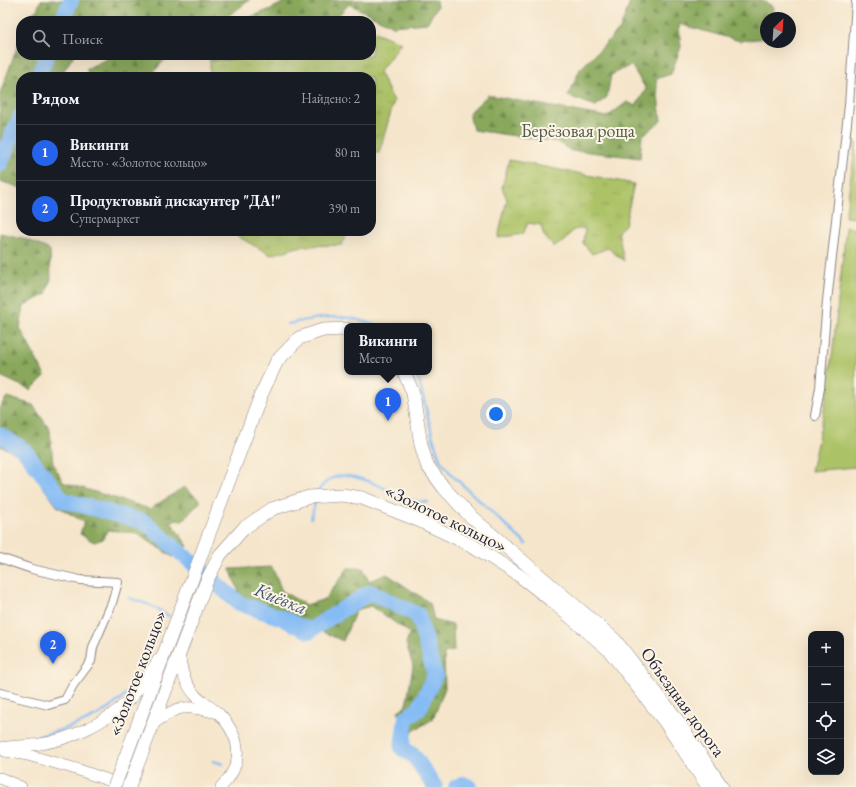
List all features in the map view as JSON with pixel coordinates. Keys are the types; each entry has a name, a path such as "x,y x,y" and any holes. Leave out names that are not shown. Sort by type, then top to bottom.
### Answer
{"highway":[{"name":"«Золотое кольцо»","path":"129,787 152,726 173,650 261,395 277,361 299,338 323,330 344,328"},
{"name":"«Золотое кольцо»","path":"405,375 413,393 421,445 427,465 444,488 468,515 612,645"},
{"name":"«Золотое кольцо»","path":"114,787 140,716 220,555 244,528 272,509 309,497 342,495 362,498 418,520 475,547 520,576 612,645"},
{"name":"Объездная дорога","path":"612,645 708,787"},
{"name":"Объездная дорога","path":"612,645 675,717 722,787"}],"main road":[{"path":"0,749 40,744 63,738 89,728 127,702 173,650 182,675 196,696 218,714 232,730 236,741 237,754 234,769 229,778 221,787"},
{"path":"152,726 166,714 182,707 196,708 218,714"},
{"path":"0,749 36,757 129,787"},
{"path":"0,778 21,787"}],"street":[{"path":"815,416 820,388 827,302 849,105 856,2"},
{"path":"0,558 32,569 80,580 118,582 112,604 93,647 91,661 73,685 65,700 48,705 0,693"}],"green space":[{"path":"41,0 250,0 228,16 29,16 37,10"},
{"path":"288,0 436,0 437,7 427,23 393,26 376,18 376,16 373,16 349,4 338,16 253,16"},
{"name":"Берёзовая роща","path":"631,0 761,0 774,7 774,12 760,12 760,39 740,41 679,24 681,47 671,74 656,79 661,121 642,136 640,158 571,151 558,142 473,130 469,113 488,95 607,117 627,102 636,106 646,89 631,65 611,75 607,97 596,106 568,96 580,69 620,29"},
{"path":"376,32 401,43 379,72 394,101 379,153 376,153 376,72 210,72 210,61 376,60"},
{"path":"16,50 16,60 71,60 63,72 16,72 16,186 0,181 0,93"},
{"path":"105,60 164,60 154,72 88,72 86,69"},
{"path":"856,142 856,218 845,217"},
{"path":"509,160 634,184 625,225 618,231 624,261 608,248 592,254 583,243 585,228 573,230 564,241 554,247 544,236 541,225 528,223 523,234 498,238 507,199 502,188"},
{"path":"846,227 856,229 856,467 811,471 823,416 833,348"},
{"path":"0,233 23,238 50,250 51,279 46,294 24,306 20,328 45,376 31,390 0,376"},
{"path":"237,236 346,236 342,245 302,246 271,255"},
{"path":"7,397 33,405 50,430 53,463 63,482 150,509 184,487 201,501 183,520 170,521 188,546 173,557 136,533 108,530 103,539 94,542 80,534 84,522 57,506 19,454 0,446 0,406"},
{"path":"272,567 282,591 306,605 325,599 348,568 363,568 369,581 387,574 430,603 434,620 453,625 454,651 444,653 445,688 433,719 410,733 398,711 406,706 413,666 406,643 410,633 371,606 356,610 343,641 240,595 230,569"}],"waterway":[{"name":"Киёвка","path":"64,16 71,0"},
{"name":"Киёвка","path":"40,72 45,60"},
{"name":"Киёвка","path":"0,164 16,127"},
{"path":"288,324 310,319 332,317 343,317 368,323"},
{"path":"417,375 440,460 452,475 526,544"},
{"name":"Киёвка","path":"0,435 24,450 63,500 145,522 239,603 282,618 309,631 370,592 418,615 435,675 419,709 406,718 402,748 414,756 435,787"},
{"path":"318,492 327,482 337,477 349,476 375,484 412,501 428,502"},
{"path":"311,518 316,500"},
{"path":"129,598 150,605 169,616"},
{"path":"39,736 75,725 108,709 127,693 150,660"},
{"path":"213,761 223,764"},
{"name":"Киёвка","path":"456,787 463,784 469,787"}],"place":[{"name":"Викинги","path":"388,421"},
{"name":"Продуктовый дискаунтер \"ДА!\"","path":"53,664"}]}
